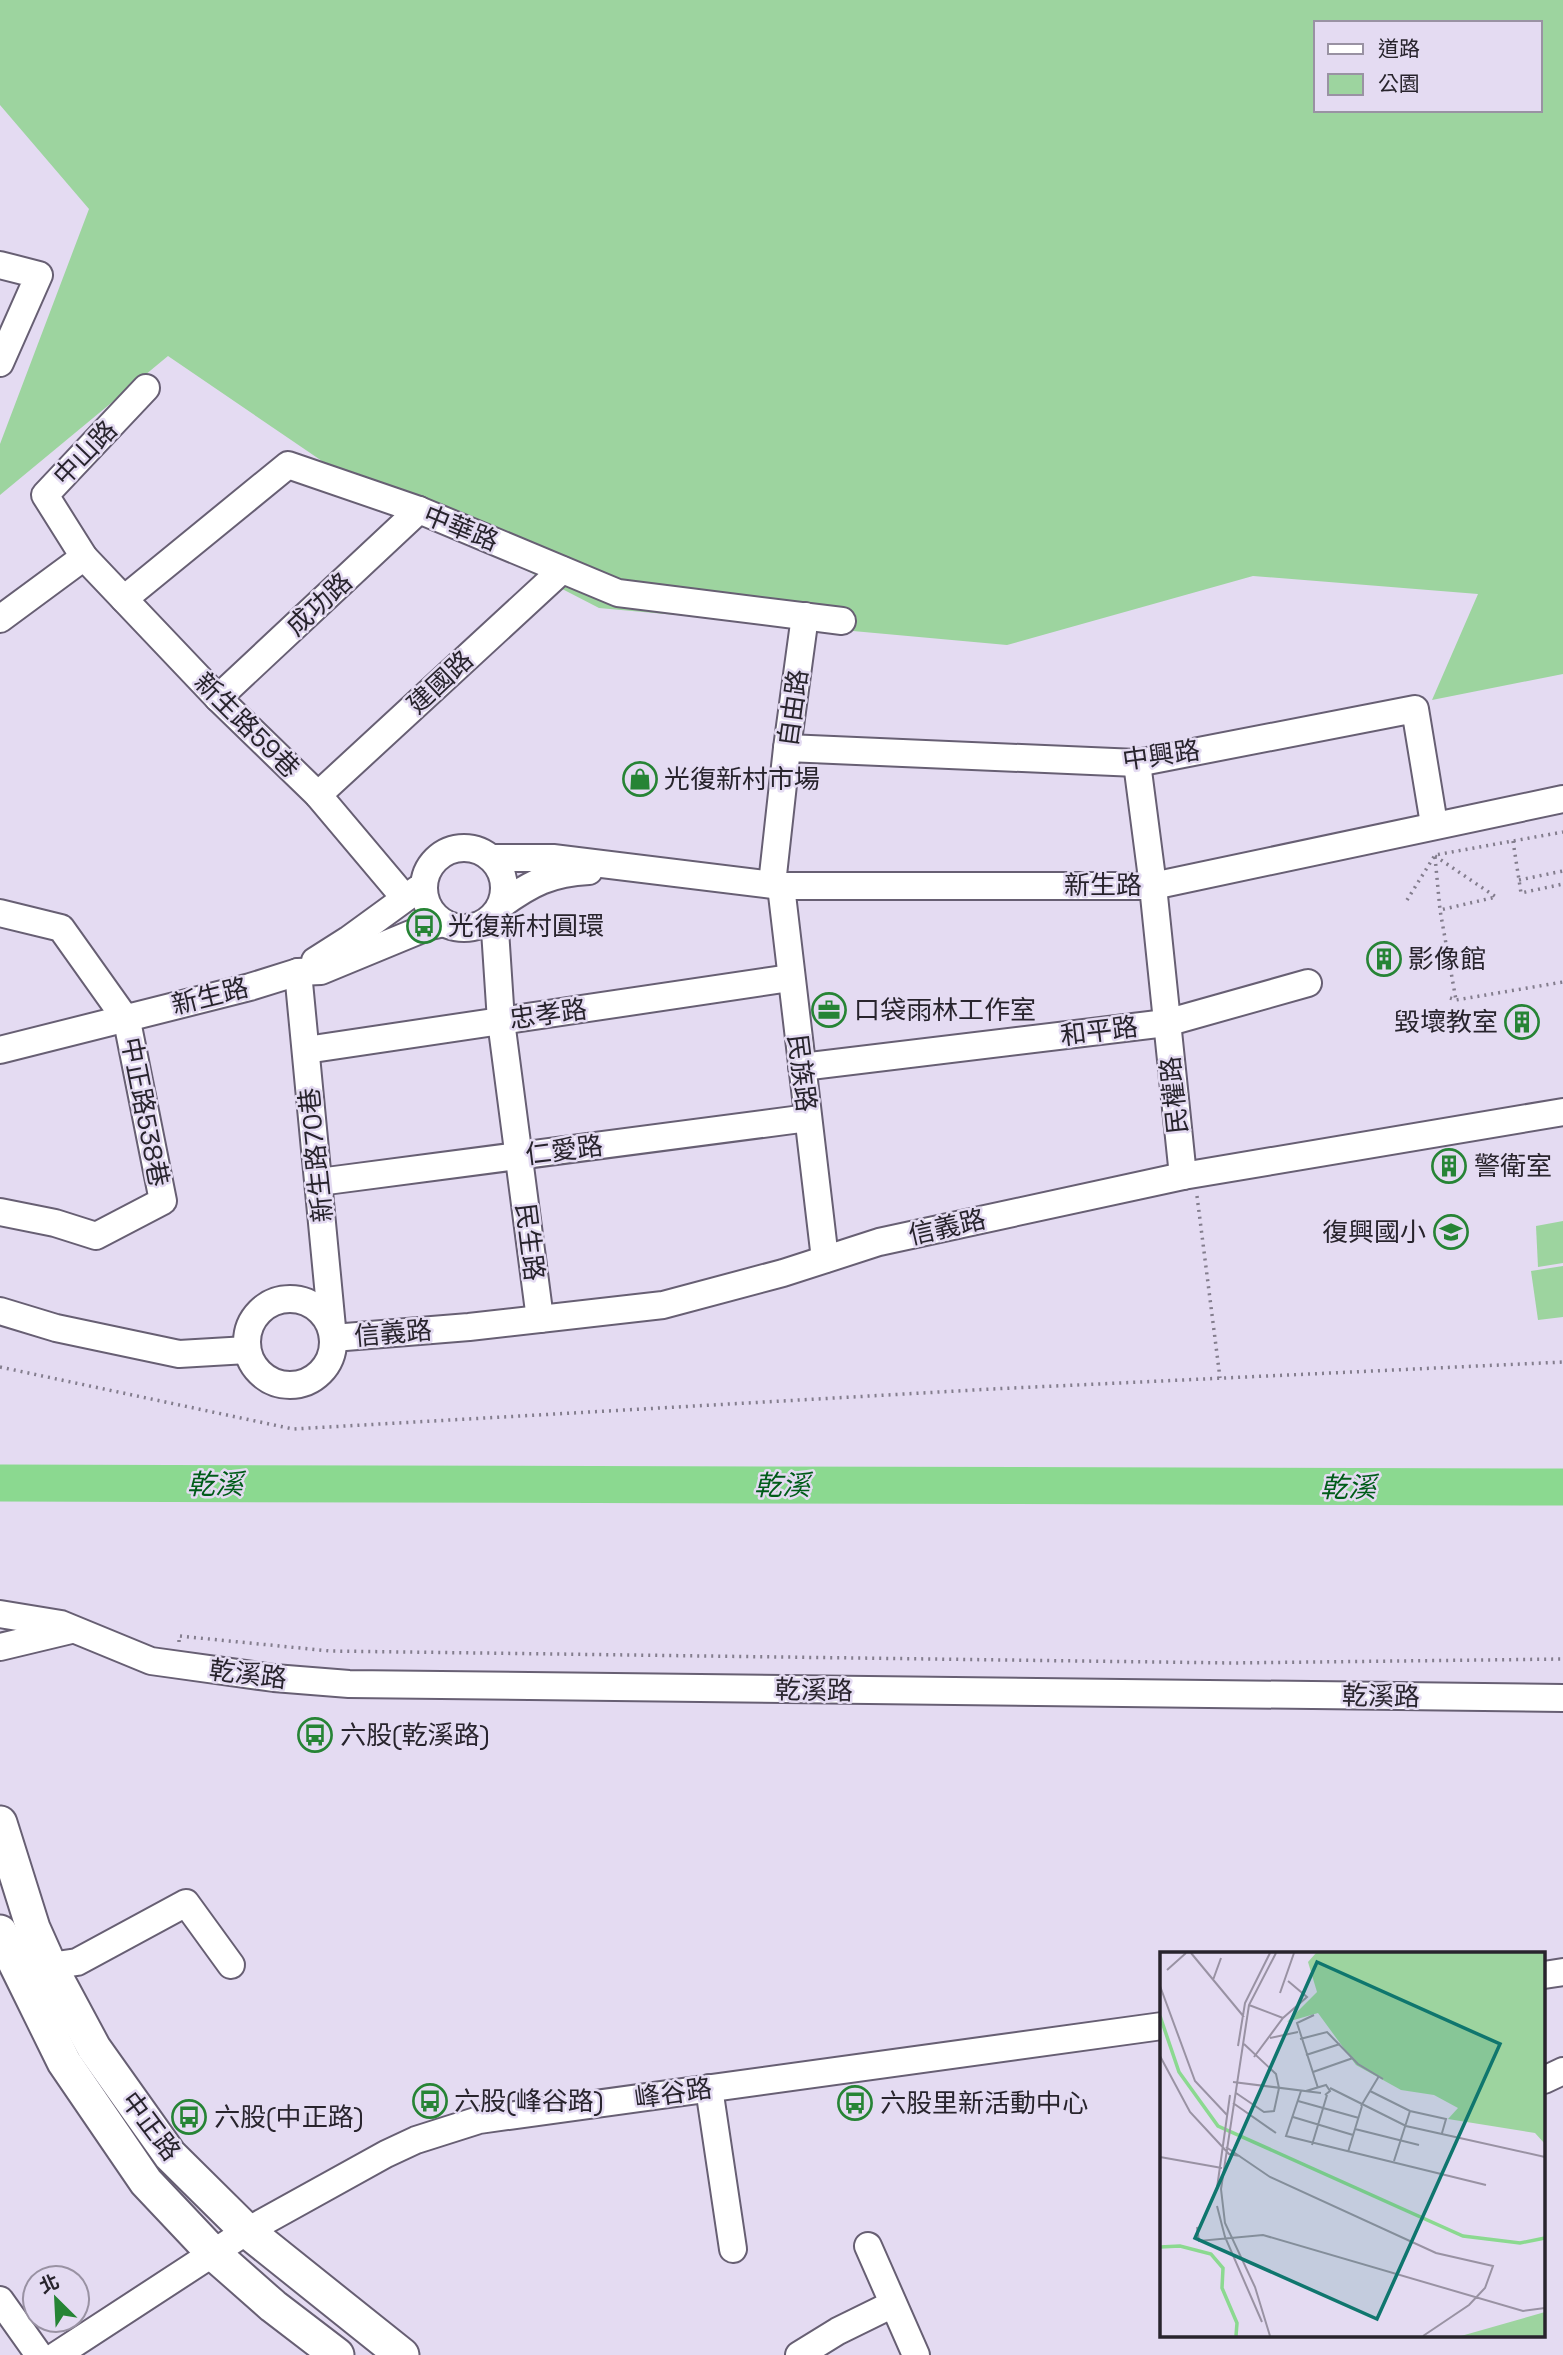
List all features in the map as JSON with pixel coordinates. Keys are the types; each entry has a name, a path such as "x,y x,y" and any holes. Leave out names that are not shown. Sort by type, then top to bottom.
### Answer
{"main road":[{"name":"中正路","path":"0,1824 33,1927 50,1966 94,2048 170,2155 247,2231 402,2355"},
{"name":"中正路","path":"0,1932 64,2062 146,2182 214,2253 274,2306 337,2355"}],"street":[{"path":"0,265 39,275 0,363"},
{"name":"中山路","path":"84,557 45,495 146,388"},
{"name":"中華路","path":"124,599 288,465 419,510 618,593 842,621"},
{"name":"成功路","path":"218,698 419,510"},
{"path":"0,620 84,557"},
{"name":"新生路59巷","path":"84,557 218,698 414,891"},
{"name":"建國路","path":"318,795 562,570"},
{"name":"自由路","path":"776,885 787,748 805,616"},
{"name":"中興路","path":"787,748 1137,763 1415,709 1434,824"},
{"name":"民權路","path":"1137,763 1153,886 1166,1023 1189,1175"},
{"name":"新生路","path":"298,972 348,940 414,891 433,862 456,849 480,851 491,858 552,858 776,885 1153,886 1434,824 1563,799"},
{"path":"491,858 504,880 498,910"},
{"name":"新生路","path":"0,1050 250,987 298,972 321,971 430,926 444,923 464,928 475,927 525,888 550,877 570,872 636,869"},
{"name":"民族路","path":"776,885 802,1067 825,1259"},
{"path":"414,891 424,898 429,908 444,923"},
{"name":"民生路","path":"498,910 501,1021 540,1319"},
{"path":"0,913 61,928 126,1017"},
{"name":"新生路70巷","path":"298,972 333,1338"},
{"name":"忠孝路","path":"306,1050 790,978"},
{"name":"和平路","path":"802,1067 1166,1023 1308,984"},
{"name":"中正路538巷","path":"0,1212 55,1223 96,1236 163,1201 126,1017"},
{"name":"信義路","path":"333,1338 663,1305 783,1273 879,1242 1189,1175 1563,1112"},
{"name":"仁愛路","path":"319,1182 808,1118"},
{"name":"信義路","path":"285,1299 312,1304 323,1313 333,1338 332,1352 326,1366 303,1383 289,1385 262,1375 247,1350 247,1336 260,1311 272,1302 285,1299"},
{"path":"0,1311 55,1328 179,1354 247,1350"},
{"name":"乾溪路","path":"0,1614 61,1624 151,1661 275,1678 349,1684 1563,1698"},
{"path":"0,1647 73,1630"},
{"path":"50,1966 77,1962 186,1903 231,1965"},
{"name":"峰谷路","path":"57,2355 247,2231 415,2140 478,2120 1160,2026"},
{"path":"1546,2079 1563,2071"},
{"path":"709,2088 733,2249"},
{"path":"868,2246 916,2355"},
{"path":"0,2300 39,2355"},
{"path":"799,2355 838,2331 893,2304"}],"path":[{"path":"1407,900 1435,855 1563,832"},
{"path":"1513,841 1521,893 1563,884"},
{"path":"1435,855 1496,897 1440,910"},
{"path":"1435,855 1440,910 1456,1000"},
{"path":"1519,880 1563,871"},
{"path":"1450,998 1456,1000 1563,982"},
{"path":"1189,1175 1220,1378"},
{"path":"0,1367 293,1429 992,1389 1563,1362"},
{"path":"179,1636 330,1651 1231,1663 1563,1659"}],"green space":[{"path":"0,0 1563,0 1563,674 1432,700 1478,594 1253,576 1007,645 599,608 344,476 168,356 0,495 0,444 89,209 0,105"},
{"path":"1563,1221 1563,1263 1538,1267 1536,1226"},
{"path":"1563,1266 1563,1317 1538,1320 1531,1271"}],"waterway":[{"name":"乾溪","path":"0,1483 1563,1487"}],"place":[{"name":"光復新村市場","path":"640,779"},
{"name":"光復新村圓環","path":"424,926"},
{"name":"影像館","path":"1384,959"},
{"name":"口袋雨林工作室","path":"829,1010"},
{"name":"毀壞教室","path":"1522,1022"},
{"name":"警衛室","path":"1449,1166"},
{"name":"復興國小","path":"1451,1232"},
{"name":"六股(乾溪路)","path":"315,1735"},
{"name":"六股(峰谷路)","path":"430,2101"},
{"name":"六股里新活動中心","path":"855,2103"},
{"name":"六股(中正路)","path":"189,2117"}]}
